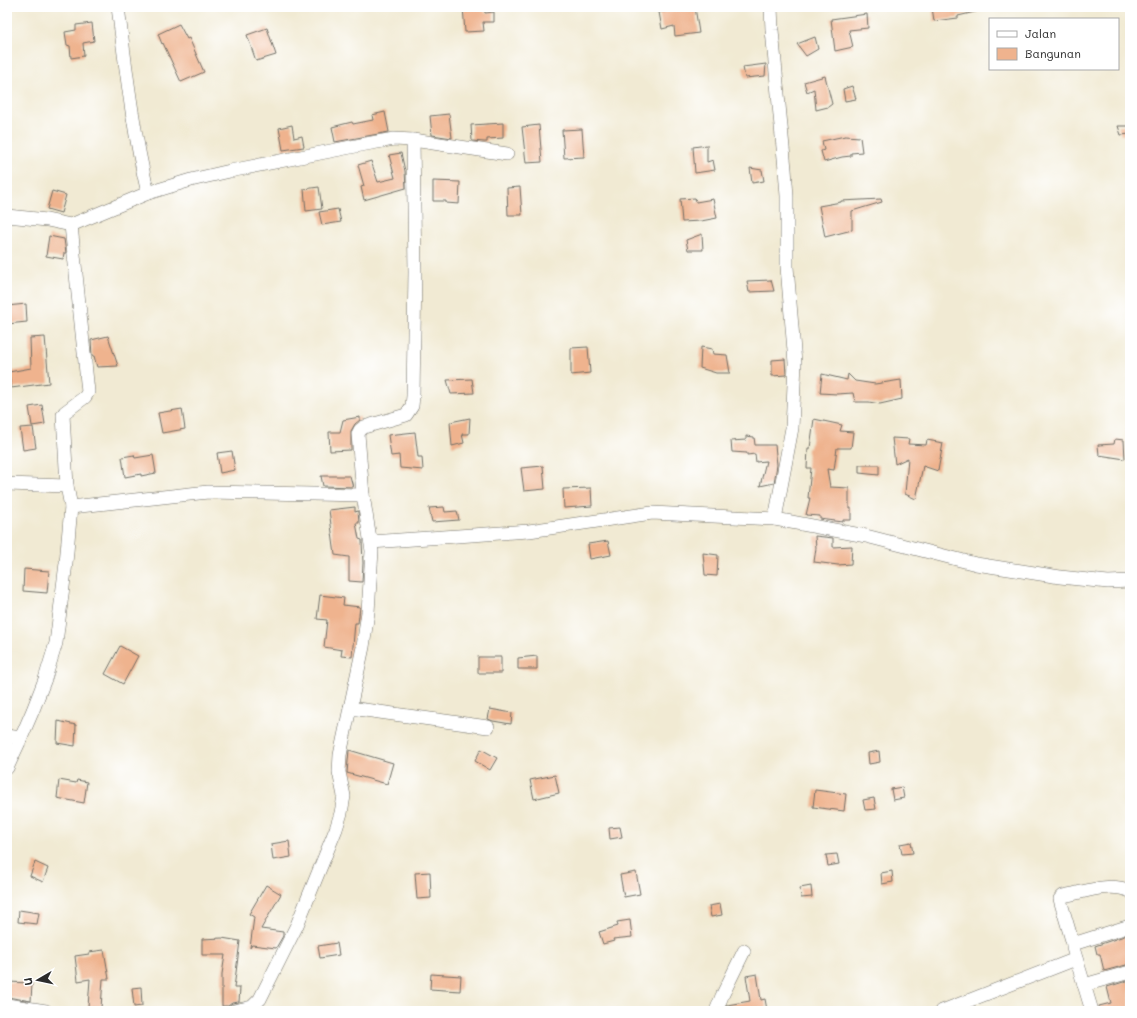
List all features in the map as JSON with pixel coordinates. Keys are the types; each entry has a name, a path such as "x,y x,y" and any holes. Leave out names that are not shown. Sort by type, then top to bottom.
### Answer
{"street":[{"path":"118,7 140,163 148,193"},
{"path":"771,7 787,196 787,267 796,363 792,428 775,519"},
{"path":"7,216 71,224 148,193 190,180 394,139 413,140 507,154"},
{"path":"234,1011 255,1008 266,988 296,925 336,829 341,813 344,796 339,772 340,755 363,647 368,612 371,542 363,495 358,434 364,427 406,415 412,406 415,272 413,140"},
{"path":"7,768 33,710 45,679 56,643 71,507 67,486 63,415 85,397 88,392 71,224"},
{"path":"7,484 67,486"},
{"path":"71,507 208,492 363,495"},
{"path":"371,542 529,531 652,513 775,519 866,536 976,564 1060,577 1101,581 1130,581"},
{"path":"350,708 488,726"},
{"path":"7,736 21,738"},
{"path":"1092,1011 1060,899 1063,896 1105,887 1130,891"},
{"path":"1073,944 1130,926"},
{"path":"716,1011 744,951"},
{"path":"942,1011 1076,959"},
{"path":"1084,985 1130,972"},
{"path":"7,1005 46,1011"}],"building":[{"path":"463,7 484,8 485,13 494,12 494,22 483,22 484,31 465,32"},
{"path":"674,7 695,7 699,33 675,36 674,26 662,29 659,12 674,11"},
{"path":"932,7 979,7 979,11 958,16 958,18 934,21"},
{"path":"867,14 868,28 849,30 853,47 835,51 831,19"},
{"path":"92,23 94,41 83,43 84,56 71,58 70,46 67,45 65,32 76,30 76,25"},
{"path":"179,24 187,39 189,38 204,72 181,82 158,34"},
{"path":"267,28 276,55 256,61 247,35"},
{"path":"815,37 818,49 806,56 797,44"},
{"path":"766,64 765,76 745,78 743,67"},
{"path":"825,76 832,104 828,107 816,110 814,89 807,92 804,82"},
{"path":"852,86 856,99 845,101 843,89"},
{"path":"385,112 389,132 335,142 332,127 352,122 353,124 373,120 372,115"},
{"path":"449,114 452,138 432,135 430,116"},
{"path":"503,123 503,138 487,139 487,142 472,141 471,125"},
{"path":"292,125 294,138 302,136 304,147 283,150 279,128"},
{"path":"539,125 542,162 526,163 522,127"},
{"path":"1118,126 1130,126 1130,134 1121,135"},
{"path":"582,129 584,157 564,158 562,130"},
{"path":"845,136 860,137 862,152 851,153 851,156 824,162 821,151 824,150 822,141"},
{"path":"707,145 707,162 713,160 715,170 695,173 693,147"},
{"path":"401,153 405,171 406,188 364,200 361,187 364,186 358,165 371,161 378,182 395,178 389,155"},
{"path":"750,168 762,170 764,181 752,183"},
{"path":"433,181 460,182 459,204 446,203 446,201 433,201"},
{"path":"319,187 322,209 306,211 304,189"},
{"path":"520,187 522,215 508,215 507,188"},
{"path":"52,191 66,195 61,213 47,209"},
{"path":"695,198 696,202 713,199 717,218 682,222 680,199"},
{"path":"881,199 882,202 852,211 852,230 825,237 819,206 841,201"},
{"path":"338,209 341,222 322,225 319,212"},
{"path":"702,234 703,250 688,250 686,240"},
{"path":"49,236 64,239 66,253 64,253 63,259 46,256"},
{"path":"771,280 774,291 749,292 747,281"},
{"path":"26,304 27,322 7,324 7,306"},
{"path":"108,336 118,366 97,367 94,356 92,356 91,340"},
{"path":"45,337 49,383 11,388 9,372 31,368 30,338"},
{"path":"588,347 590,373 571,375 571,348"},
{"path":"701,347 712,349 713,354 727,355 730,373 716,373 700,368"},
{"path":"785,359 786,375 772,376 772,360"},
{"path":"822,374 847,380 848,374 855,381 875,384 901,380 902,399 880,404 855,402 853,393 820,393"},
{"path":"472,379 474,393 451,394 447,380"},
{"path":"42,405 45,424 32,426 29,407"},
{"path":"182,409 185,429 162,433 158,413"},
{"path":"360,417 360,420 355,424 351,431 351,450 330,451 329,432 340,432 343,420"},
{"path":"470,418 469,434 462,434 464,443 452,446 450,422"},
{"path":"814,419 842,425 840,431 853,432 851,448 837,448 834,470 827,469 830,487 849,488 849,508 851,508 851,520 843,520 843,522 820,519 820,516 806,515 810,498 808,498 811,468 807,468 808,448 810,448"},
{"path":"33,427 36,448 23,450 20,428"},
{"path":"415,432 418,457 422,457 423,470 400,468 399,455 391,456 388,435"},
{"path":"746,436 754,437 755,445 775,445 777,465 774,483 760,486 766,461 756,462 755,454 747,455 747,453 732,452 731,441 746,440"},
{"path":"892,438 909,439 908,444 926,445 927,440 943,443 938,471 923,466 916,499 905,494 908,458 895,464"},
{"path":"1115,439 1124,440 1125,459 1099,455 1098,445 1114,444"},
{"path":"232,451 235,470 220,473 217,453"},
{"path":"134,455 135,458 153,455 156,473 125,477 122,457"},
{"path":"859,465 879,465 879,475 859,473"},
{"path":"543,466 545,489 524,491 521,468"},
{"path":"321,476 350,476 353,487 323,486"},
{"path":"591,488 592,506 564,508 563,489"},
{"path":"355,507 355,512 358,511 359,523 356,523 359,539 362,540 362,582 349,581 349,557 335,555 329,510"},
{"path":"444,507 445,512 457,511 459,520 432,522 429,508"},
{"path":"815,536 833,538 833,547 852,546 851,564 838,565 814,562 816,548"},
{"path":"608,541 611,555 590,559 588,544"},
{"path":"703,553 718,555 717,576 705,575"},
{"path":"24,569 49,571 47,593 23,591"},
{"path":"320,595 344,598 343,605 360,607 358,623 355,623 352,657 341,656 342,650 324,647 327,620 317,619"},
{"path":"120,646 138,656 123,684 105,674"},
{"path":"537,656 537,669 518,669 518,658"},
{"path":"478,657 501,657 501,673 478,673"},
{"path":"490,709 512,713 511,724 488,719"},
{"path":"58,721 76,725 75,746 57,743"},
{"path":"481,749 497,758 490,770 475,761"},
{"path":"349,750 393,763 387,784 347,773"},
{"path":"879,751 880,762 869,764 868,753"},
{"path":"555,775 559,793 534,799 530,780"},
{"path":"59,780 76,783 77,780 87,782 84,803 57,798"},
{"path":"902,787 904,798 893,800 891,789"},
{"path":"815,790 846,794 844,811 813,807"},
{"path":"874,798 876,809 865,810 863,800"},
{"path":"620,827 622,837 610,839 609,828"},
{"path":"289,841 291,857 273,860 271,844"},
{"path":"911,842 913,853 902,854 900,844"},
{"path":"837,854 839,864 828,866 826,855"},
{"path":"35,862 48,868 43,882 30,876"},
{"path":"892,871 893,882 882,884 881,873"},
{"path":"430,872 431,898 417,899 415,873"},
{"path":"636,872 640,894 624,897 620,875"},
{"path":"266,885 281,894 261,929 283,932 283,936 276,948 252,945 250,948 254,917 249,914"},
{"path":"811,886 812,897 801,898 800,888"},
{"path":"720,904 722,915 711,917 709,906"},
{"path":"19,910 39,913 37,924 18,922"},
{"path":"630,920 632,937 613,939 614,941 603,944 599,932 618,926 617,922"},
{"path":"1130,934 1130,964 1104,971 1100,954 1097,954 1095,946"},
{"path":"222,938 240,941 234,988 240,988 239,1002 232,1003 228,1006 222,1006 222,974 225,955 202,955 202,939"},
{"path":"337,943 339,955 320,958 318,946"},
{"path":"104,950 109,979 103,979 101,1008 88,1007 90,979 78,981 75,956"},
{"path":"431,974 461,976 460,991 430,989"},
{"path":"757,974 761,1000 765,999 767,1010 725,1011 727,1005 750,1001 746,976"},
{"path":"1130,980 1130,1009 1123,1011 1100,1011 1099,1006 1111,1003 1107,987"},
{"path":"7,982 32,983 31,1001 7,997"},
{"path":"141,987 142,1006 134,1007 132,988"}]}
